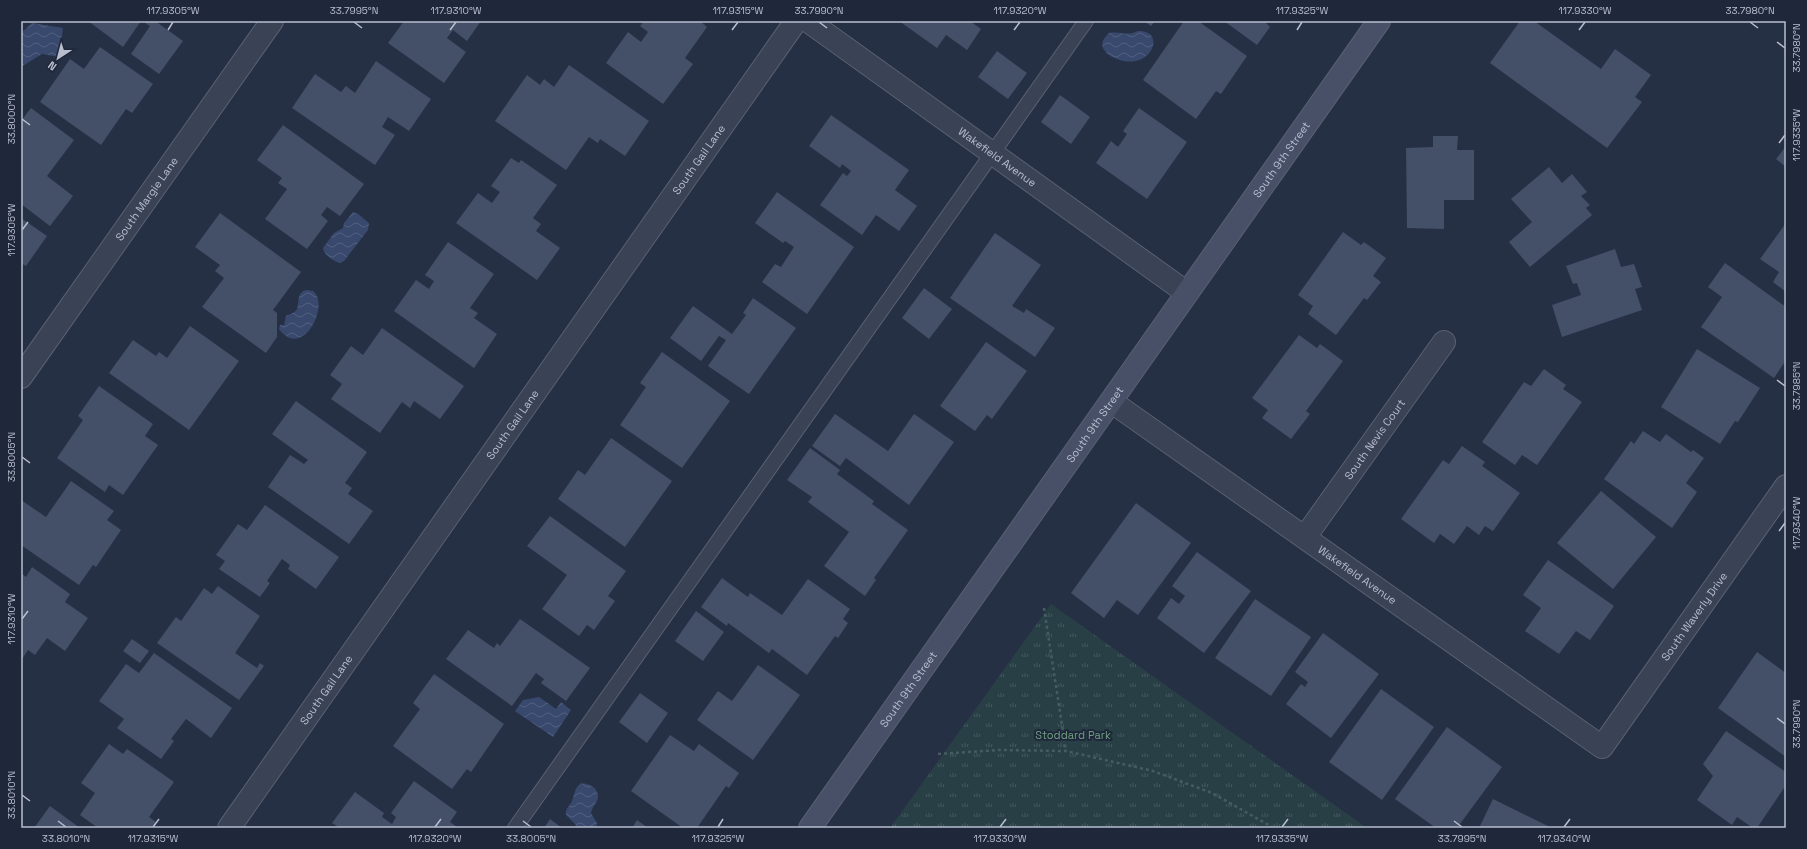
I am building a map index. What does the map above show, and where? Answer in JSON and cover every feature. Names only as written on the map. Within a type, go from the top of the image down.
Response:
[{"type":"street","name":"South Margie Lane","points":[[21,377],[272,21]]},
{"type":"street","name":"South Gail Lane","points":[[229,828],[796,21]]},
{"type":"street","name":"Wakefield Avenue","points":[[808,21],[1187,293]]},
{"type":"street","name":"South 9th Street","points":[[810,828],[1112,402],[1379,21]]},
{"type":"street","name":"South Nevis Court","points":[[1305,537],[1444,342]]},
{"type":"street","name":"Wakefield Avenue","points":[[1112,402],[1602,747]]},
{"type":"street","name":"South Waverly Drive","points":[[1602,747],[1786,486]]},
{"type":"lane","points":[[515,828],[994,154],[1086,21]]},
{"type":"path","points":[[1044,608],[1066,751]]},
{"type":"path","points":[[938,754],[999,750],[1066,751],[1153,771],[1212,793],[1274,828]]},
{"type":"green space","name":"Stoddard Park","points":[[1051,604],[1367,828],[890,828]]},
{"type":"water","points":[[32,23],[63,28],[59,57],[42,54],[21,67],[21,33]]},
{"type":"water","points":[[1138,31],[1147,32],[1152,37],[1153,42],[1152,49],[1140,60],[1131,62],[1120,60],[1106,53],[1102,46],[1105,37],[1109,33],[1130,34]]},
{"type":"water","points":[[353,212],[369,223],[368,230],[344,261],[340,263],[329,257],[323,248],[334,233],[343,228],[344,223]]},
{"type":"water","points":[[306,290],[313,291],[318,298],[319,307],[316,318],[305,335],[297,339],[288,337],[279,329],[280,325],[284,325],[286,316],[297,309],[300,295]]},
{"type":"water","points":[[539,697],[556,709],[561,702],[571,710],[553,737],[515,711],[523,700]]},
{"type":"water","points":[[580,784],[592,786],[597,791],[597,802],[591,813],[597,823],[596,828],[577,828],[566,815],[566,811],[572,801],[576,789]]},
{"type":"building","points":[[88,21],[141,21],[123,47]]},
{"type":"building","points":[[142,21],[155,21],[183,41],[159,74],[131,54],[150,26]]},
{"type":"building","points":[[404,21],[481,21],[467,41],[453,30],[447,38],[466,52],[444,83],[388,43]]},
{"type":"building","points":[[644,21],[700,21],[707,27],[685,58],[693,64],[663,104],[606,63],[628,32],[641,42],[648,32],[640,26]]},
{"type":"building","points":[[899,21],[970,21],[981,29],[967,50],[946,35],[937,48]]},
{"type":"building","points":[[1144,21],[1155,21],[1151,26]]},
{"type":"building","points":[[1184,21],[1198,21],[1247,56],[1221,94],[1216,91],[1196,119],[1143,80]]},
{"type":"building","points":[[1224,21],[1268,21],[1266,23],[1270,27],[1257,45]]},
{"type":"building","points":[[1520,21],[1534,21],[1601,69],[1615,49],[1651,75],[1635,97],[1642,102],[1607,148],[1490,63]]},
{"type":"building","points":[[100,47],[153,84],[132,113],[126,109],[101,145],[40,102],[70,59],[84,69]]},
{"type":"building","points":[[997,51],[1027,73],[1008,99],[978,77]]},
{"type":"building","points":[[376,61],[431,99],[409,131],[388,117],[382,127],[395,135],[375,165],[292,108],[315,74],[341,92],[346,86],[355,93]]},
{"type":"building","points":[[569,65],[649,121],[625,156],[600,139],[598,143],[589,137],[566,170],[495,121],[527,75],[540,85],[544,79],[554,87]]},
{"type":"building","points":[[1060,95],[1090,117],[1071,144],[1041,122]]},
{"type":"building","points":[[31,108],[74,140],[47,176],[73,196],[50,226],[21,204],[21,121]]},
{"type":"building","points":[[1139,108],[1187,142],[1147,199],[1096,163],[1111,141],[1118,147],[1127,134],[1123,131]]},
{"type":"building","points":[[831,115],[909,170],[895,190],[917,206],[899,231],[876,215],[862,235],[820,205],[843,173],[847,176],[851,171],[842,164],[840,168],[809,146]]},
{"type":"building","points":[[283,125],[364,184],[340,216],[327,207],[321,215],[328,221],[307,249],[265,219],[287,189],[278,183],[282,178],[257,160]]},
{"type":"building","points":[[1433,136],[1458,136],[1457,150],[1474,150],[1474,200],[1444,200],[1444,229],[1407,228],[1406,148],[1433,147]]},
{"type":"building","points":[[1786,146],[1786,167],[1776,159]]},
{"type":"building","points":[[511,158],[519,163],[521,160],[557,185],[533,218],[541,224],[536,231],[560,248],[537,280],[456,223],[478,193],[492,203],[500,192],[491,186]]},
{"type":"building","points":[[1549,167],[1562,183],[1572,174],[1587,192],[1581,196],[1590,205],[1586,208],[1592,215],[1530,267],[1509,242],[1532,222],[1511,199]]},
{"type":"building","points":[[777,192],[854,247],[807,314],[762,282],[775,264],[781,267],[794,247],[785,241],[783,243],[755,223]]},
{"type":"building","points":[[220,213],[301,272],[273,310],[277,313],[277,337],[266,353],[202,307],[224,278],[215,271],[220,265],[195,247]]},
{"type":"building","points":[[21,218],[47,236],[26,266],[21,263]]},
{"type":"building","points":[[1786,223],[1786,292],[1773,282],[1779,272],[1760,259]]},
{"type":"building","points":[[1343,232],[1361,245],[1364,242],[1386,258],[1373,276],[1381,282],[1367,300],[1364,298],[1336,335],[1308,314],[1313,306],[1298,295]]},
{"type":"building","points":[[995,233],[1041,265],[1012,306],[1024,313],[1026,309],[1055,328],[1035,357],[950,298]]},
{"type":"building","points":[[448,242],[494,274],[470,308],[478,313],[474,318],[497,334],[474,368],[394,311],[416,280],[429,289],[434,281],[425,275]]},
{"type":"building","points":[[1615,249],[1621,267],[1634,264],[1642,287],[1635,289],[1642,310],[1562,337],[1552,305],[1581,295],[1577,283],[1573,284],[1566,266]]},
{"type":"building","points":[[1725,263],[1786,307],[1786,360],[1774,378],[1701,327],[1722,297],[1708,287]]},
{"type":"building","points":[[924,288],[952,309],[929,339],[902,318]]},
{"type":"building","points":[[753,298],[796,328],[749,394],[708,366],[726,340],[719,336],[701,361],[670,338],[693,306],[732,334],[746,315],[743,313]]},
{"type":"building","points":[[190,326],[239,361],[189,430],[109,373],[133,340],[156,356],[159,352],[167,358]]},
{"type":"building","points":[[382,328],[464,386],[440,419],[414,401],[410,408],[402,402],[380,433],[331,399],[342,384],[330,375],[351,346],[363,355]]},
{"type":"building","points":[[1299,335],[1317,348],[1320,344],[1343,361],[1306,411],[1310,414],[1291,439],[1262,418],[1268,410],[1252,398]]},
{"type":"building","points":[[986,342],[1027,371],[992,419],[987,415],[975,431],[940,406]]},
{"type":"building","points":[[1697,349],[1760,388],[1738,422],[1735,421],[1720,444],[1661,407]]},
{"type":"building","points":[[662,352],[730,401],[682,468],[620,425],[646,387],[640,383]]},
{"type":"building","points":[[1544,369],[1566,385],[1563,389],[1582,402],[1537,465],[1522,455],[1515,465],[1482,442],[1524,382],[1531,386]]},
{"type":"building","points":[[99,386],[153,424],[145,436],[158,445],[123,495],[109,485],[105,492],[57,458],[83,420],[78,416]]},
{"type":"building","points":[[296,401],[367,452],[345,483],[352,488],[348,494],[373,511],[349,544],[268,487],[290,455],[304,464],[308,460],[272,434]]},
{"type":"building","points":[[835,414],[888,451],[914,414],[954,442],[909,505],[846,458],[840,466],[812,446]]},
{"type":"building","points":[[1643,431],[1660,442],[1666,434],[1691,452],[1693,450],[1704,458],[1686,483],[1697,492],[1672,528],[1604,479],[1631,441],[1634,444]]},
{"type":"building","points":[[611,438],[672,481],[625,547],[558,499],[578,470],[585,475]]},
{"type":"building","points":[[1462,446],[1485,462],[1482,466],[1520,493],[1493,531],[1485,526],[1479,535],[1467,526],[1454,544],[1440,534],[1434,543],[1401,519],[1443,460],[1449,464]]},
{"type":"building","points":[[810,448],[840,470],[837,474],[874,501],[872,504],[908,530],[874,578],[876,580],[865,596],[824,566],[849,532],[808,502],[812,497],[787,480]]},
{"type":"building","points":[[71,481],[114,511],[107,520],[121,530],[96,567],[93,565],[79,585],[21,545],[21,500],[46,517]]},
{"type":"building","points":[[1601,491],[1656,537],[1613,589],[1557,543]]},
{"type":"building","points":[[1136,503],[1191,543],[1138,615],[1117,600],[1104,618],[1071,593]]},
{"type":"building","points":[[265,505],[339,557],[316,589],[288,569],[290,565],[282,559],[267,581],[270,583],[260,597],[219,569],[225,561],[216,555],[238,524],[247,530]]},
{"type":"building","points":[[550,516],[626,571],[608,596],[615,601],[594,630],[587,625],[579,636],[542,609],[567,575],[527,546]]},
{"type":"building","points":[[1197,552],[1251,591],[1204,653],[1157,618],[1171,598],[1179,604],[1185,596],[1172,586]]},
{"type":"building","points":[[1548,560],[1614,606],[1590,640],[1576,631],[1559,654],[1525,631],[1541,608],[1523,595]]},
{"type":"building","points":[[32,567],[70,594],[65,602],[88,618],[65,651],[47,638],[35,655],[28,650],[22,659],[21,573],[26,577]]},
{"type":"building","points":[[722,578],[748,597],[750,593],[782,615],[808,579],[850,609],[843,619],[848,623],[838,638],[835,636],[807,675],[772,649],[769,653],[728,623],[727,626],[701,607]]},
{"type":"building","points":[[218,586],[260,616],[235,653],[257,668],[260,663],[264,666],[239,700],[157,643],[176,617],[181,621],[204,588],[212,594]]},
{"type":"building","points":[[1255,599],[1311,637],[1271,696],[1215,658]]},
{"type":"building","points":[[696,611],[724,632],[703,661],[675,641]]},
{"type":"building","points":[[520,619],[590,668],[566,701],[541,683],[544,679],[536,673],[512,706],[446,659],[468,630],[494,648],[497,643],[500,646]]},
{"type":"building","points":[[1323,633],[1379,674],[1331,738],[1286,704],[1301,684],[1305,687],[1308,682],[1295,672]]},
{"type":"building","points":[[132,639],[149,651],[140,663],[123,651]]},
{"type":"building","points":[[1757,652],[1786,673],[1786,757],[1718,708]]},
{"type":"building","points":[[154,653],[232,708],[211,738],[186,719],[171,739],[174,741],[161,759],[117,728],[124,719],[99,701],[126,664],[139,673]]},
{"type":"building","points":[[758,665],[800,695],[753,760],[697,720],[718,691],[732,701]]},
{"type":"building","points":[[434,674],[504,724],[471,772],[467,769],[452,789],[393,746],[420,709],[413,703]]},
{"type":"building","points":[[1381,689],[1434,727],[1382,800],[1329,762]]},
{"type":"building","points":[[640,693],[668,713],[647,743],[619,722]]},
{"type":"building","points":[[1447,727],[1502,767],[1457,828],[1436,828],[1395,799]]},
{"type":"building","points":[[1726,731],[1786,772],[1786,785],[1757,828],[1753,828],[1737,817],[1732,825],[1697,800],[1713,776],[1703,764]]},
{"type":"building","points":[[670,735],[694,751],[699,744],[739,773],[729,788],[726,786],[697,828],[683,828],[631,791]]},
{"type":"building","points":[[109,744],[123,754],[127,749],[174,782],[149,817],[156,822],[152,828],[98,828],[80,815],[95,793],[81,783]]},
{"type":"building","points":[[414,781],[457,812],[450,822],[457,827],[456,828],[340,828],[332,823],[355,792],[384,813],[382,817],[392,824],[396,817],[391,813]]},
{"type":"building","points":[[1493,799],[1552,828],[1479,828]]},
{"type":"building","points":[[50,806],[80,828],[34,828]]},
{"type":"building","points":[[550,819],[562,828],[544,828]]},
{"type":"building","points":[[637,820],[648,828],[632,828]]}]
